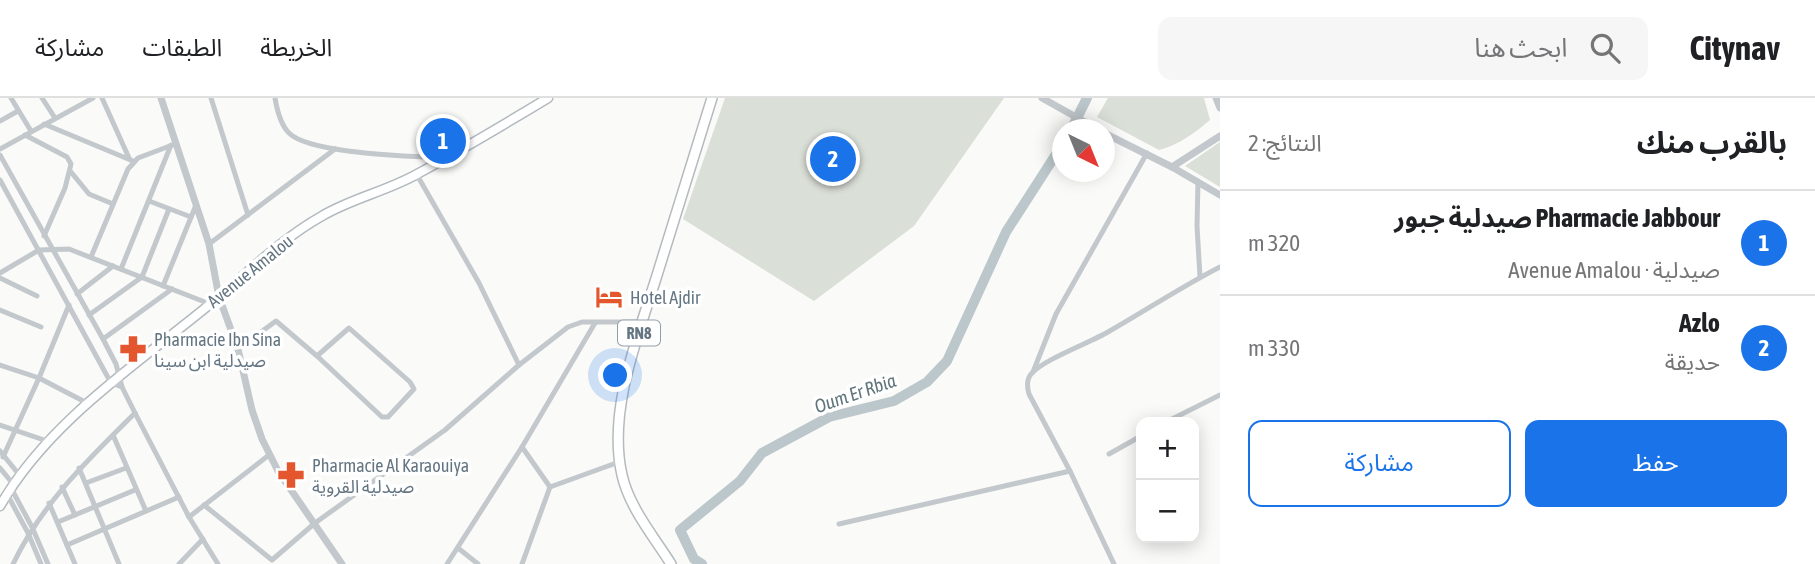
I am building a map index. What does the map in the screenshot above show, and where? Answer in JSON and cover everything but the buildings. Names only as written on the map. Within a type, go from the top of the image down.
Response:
[{"type":"main road","name":"Avenue Amalou","points":[[0,506],[50,442],[111,383],[290,238],[322,215],[417,175],[537,101],[548,98]]},
{"type":"main road","name":"RN8","points":[[671,564],[622,480],[619,462],[620,410],[642,322],[712,98]]},
{"type":"street","points":[[11,98],[28,133],[67,157],[71,164],[71,172],[44,236]]},
{"type":"street","points":[[42,98],[55,118]]},
{"type":"street","points":[[0,149],[93,98]]},
{"type":"street","points":[[91,257],[131,160],[102,98]]},
{"type":"street","points":[[161,98],[173,145],[209,244],[219,297],[238,349],[252,410],[269,456],[342,564]]},
{"type":"street","points":[[211,98],[248,215]]},
{"type":"street","points":[[275,98],[279,116],[289,133],[306,143],[335,149],[443,158]]},
{"type":"street","points":[[1042,98],[1080,119]]},
{"type":"street","points":[[1061,109],[1063,98]]},
{"type":"street","points":[[1216,98],[1220,108]]},
{"type":"street","points":[[0,121],[18,111]]},
{"type":"street","points":[[44,124],[131,160],[173,145]]},
{"type":"street","points":[[1172,167],[1220,136]]},
{"type":"street","points":[[1115,137],[1220,195]]},
{"type":"street","points":[[121,269],[173,145]]},
{"type":"street","points":[[209,244],[335,149]]},
{"type":"street","points":[[1114,564],[1027,386],[1056,313],[1147,153]]},
{"type":"street","points":[[0,155],[103,339],[135,413],[189,517],[218,564]]},
{"type":"street","points":[[71,172],[89,194],[113,204]]},
{"type":"street","points":[[417,175],[479,283],[519,365]]},
{"type":"street","points":[[0,180],[111,383],[122,387]]},
{"type":"street","points":[[1198,181],[1196,226],[1200,277]]},
{"type":"street","points":[[149,201],[191,217]]},
{"type":"street","points":[[163,286],[196,205]]},
{"type":"street","points":[[89,314],[142,277],[169,209]]},
{"type":"street","points":[[0,272],[39,250],[69,249],[211,304]]},
{"type":"street","points":[[77,294],[113,266]]},
{"type":"street","points":[[1033,372],[1220,267]]},
{"type":"street","points":[[0,278],[37,296]]},
{"type":"street","points":[[103,339],[172,289]]},
{"type":"street","points":[[21,477],[2,454],[17,429],[69,305]]},
{"type":"street","points":[[0,310],[41,327]]},
{"type":"street","points":[[238,349],[276,321],[384,418],[414,389],[410,382],[349,328],[317,356]]},
{"type":"street","points":[[204,505],[272,561],[315,523],[445,430],[519,365],[568,327],[582,322],[642,322]]},
{"type":"street","points":[[447,564],[522,447],[595,323]]},
{"type":"street","points":[[0,365],[39,379],[89,404]]},
{"type":"street","points":[[1176,417],[1220,395]]},
{"type":"street","points":[[13,564],[28,533],[49,503],[79,468],[135,413]]},
{"type":"street","points":[[0,425],[50,442]]},
{"type":"street","points":[[113,435],[146,511]]},
{"type":"street","points":[[1109,454],[1136,439]]},
{"type":"street","points":[[522,447],[550,487]]},
{"type":"street","points":[[189,517],[269,456]]},
{"type":"street","points":[[550,487],[619,462]]},
{"type":"street","points":[[0,468],[32,527],[48,564]]},
{"type":"street","points":[[79,468],[119,564]]},
{"type":"street","points":[[86,483],[126,468]]},
{"type":"street","points":[[839,524],[1070,471]]},
{"type":"street","points":[[62,487],[75,515]]},
{"type":"street","points":[[522,564],[550,487]]},
{"type":"street","points":[[11,489],[41,564]]},
{"type":"street","points":[[58,522],[135,489]]},
{"type":"street","points":[[67,545],[179,497]]},
{"type":"street","points":[[49,503],[75,564]]},
{"type":"street","points":[[179,564],[203,538]]},
{"type":"street","points":[[458,548],[478,564]]},
{"type":"shaded area","points":[[725,98],[1004,98],[914,226],[814,301],[683,219]]},
{"type":"shaded area","points":[[1108,98],[1204,98],[1210,120],[1179,142],[1159,150],[1115,127],[1115,119],[1097,117]]},
{"type":"shaded area","points":[[1220,142],[1220,187],[1185,166]]},
{"type":"waterway","name":"Oum Er Rbia","points":[[1076,119],[1087,98]]},
{"type":"waterway","name":"Oum Er Rbia","points":[[702,564],[694,559],[680,530],[740,481],[762,453],[829,417],[894,401],[927,382],[947,361],[1006,232],[1052,161]]},
{"type":"place","name":"Pharmacie Jabbour صيدلية جبور","points":[[443,141]]},
{"type":"place","name":"Azlo","points":[[833,159]]},
{"type":"place","name":"Hotel Ajdir","points":[[609,297]]},
{"type":"place","name":"Pharmacie Ibn Sina صيدلية ابن سينا","points":[[133,349]]},
{"type":"place","name":"Pharmacie Al Karaouiya صيدلية القروية","points":[[291,475]]}]
